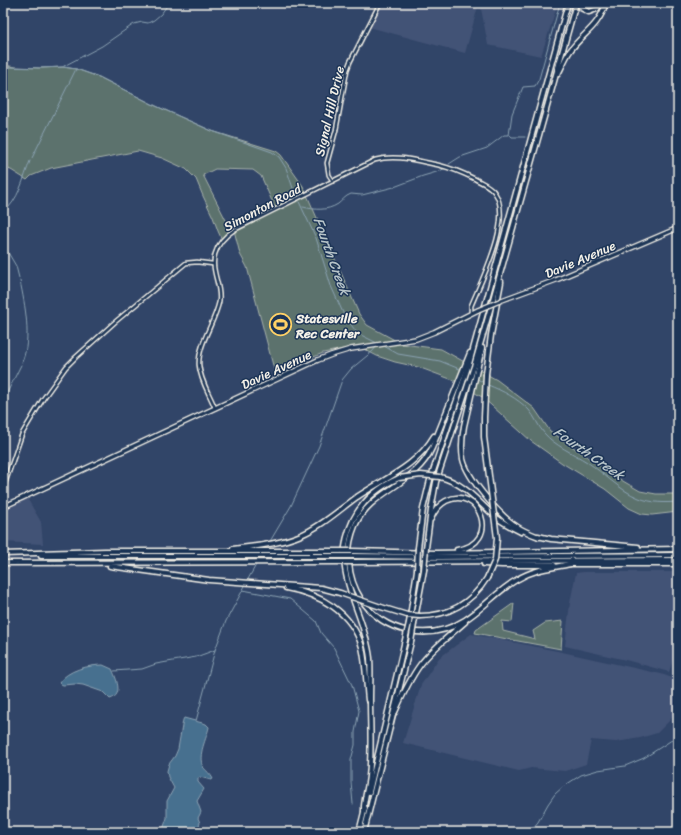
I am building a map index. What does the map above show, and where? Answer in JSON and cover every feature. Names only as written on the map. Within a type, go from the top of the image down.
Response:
[{"type":"highway","points":[[359,832],[409,623],[423,509],[430,480],[472,365],[490,310],[576,3]]},
{"type":"highway","points":[[580,3],[581,8],[589,12],[597,9],[601,3]]},
{"type":"highway","points":[[555,78],[570,52],[601,18],[606,3]]},
{"type":"highway","points":[[568,4],[478,331],[472,365],[473,387],[462,436],[463,460],[472,479],[506,518],[528,533],[551,539],[658,549]]},
{"type":"highway","points":[[74,564],[114,566],[188,577],[321,588],[407,615],[420,616],[443,613],[468,601],[479,590],[487,578],[495,560],[497,538],[484,438],[484,417],[486,374],[491,335],[504,261]]},
{"type":"highway","points":[[472,365],[460,377],[432,448],[422,464],[408,478],[376,498],[359,517],[353,530],[350,544],[349,562],[350,573],[357,591],[368,607],[389,624],[406,631],[426,633],[447,629],[466,620],[511,583],[521,577],[541,569],[570,564]]},
{"type":"highway","points":[[364,832],[411,642],[424,570],[428,528],[436,482],[466,382]]},
{"type":"highway","points":[[169,551],[229,549],[260,546],[279,542],[303,534],[315,528],[365,491],[420,456],[428,447],[443,418]]},
{"type":"highway","points":[[364,811],[369,777],[370,659],[366,635],[345,575],[344,548],[349,529],[363,503],[380,488],[399,478],[421,475],[440,477],[456,482],[468,490],[502,521],[524,534],[539,536]]},
{"type":"highway","points":[[428,528],[436,509],[450,499],[459,498],[468,500],[476,506],[482,518],[483,526],[481,533],[472,545],[465,549],[436,553]]},
{"type":"highway","points":[[3,555],[105,551],[352,551],[436,553],[678,549]]},
{"type":"highway","points":[[3,555],[440,557],[678,555]]},
{"type":"highway","points":[[3,563],[74,564],[678,560]]},
{"type":"highway","points":[[455,562],[502,565],[678,564]]},
{"type":"highway","points":[[268,584],[305,592],[322,599],[341,613],[354,630],[359,639],[364,657],[370,731]]},
{"type":"highway","points":[[391,724],[405,689],[420,665],[437,647],[483,606]]},
{"type":"main road","name":"Davie Avenue","points":[[3,507],[331,355],[367,347],[416,339],[478,310],[563,277],[678,228]]},
{"type":"street","name":"Signal Hill Drive","points":[[332,181],[329,175],[327,163],[336,130],[347,70],[360,40],[380,3]]},
{"type":"street","name":"Simonton Road","points":[[214,264],[218,247],[228,234],[375,160],[400,157],[454,169],[493,190],[496,194],[501,209],[501,221],[492,256],[471,306],[471,314]]},
{"type":"street","points":[[3,489],[18,443],[29,422],[53,384],[76,357],[186,263],[197,262],[214,264],[219,292],[219,302],[201,351],[199,365],[202,379],[215,408]]},
{"type":"shaded area","points":[[381,3],[479,3],[465,53],[369,27]]},
{"type":"shaded area","points":[[480,3],[558,3],[541,56],[488,45]]},
{"type":"shaded area","points":[[27,498],[41,522],[43,544],[3,542],[3,510]]},
{"type":"shaded area","points":[[678,572],[678,656],[674,657],[669,672],[626,660],[565,646],[570,603],[576,573]]},
{"type":"shaded area","points":[[471,634],[661,674],[678,680],[678,699],[671,719],[657,733],[640,738],[616,742],[591,740],[586,764],[565,771],[531,768],[519,771],[403,743],[421,685],[439,658]]},
{"type":"shaded area","points":[[103,665],[112,669],[118,686],[117,694],[110,699],[103,692],[83,685],[63,685],[59,683],[67,675],[79,669]]},
{"type":"shaded area","points":[[184,718],[206,724],[209,727],[202,752],[201,762],[203,767],[213,779],[198,778],[198,782],[204,789],[197,801],[201,812],[198,818],[200,823],[196,832],[162,832],[167,818],[167,801],[174,788],[168,777],[167,771],[169,764],[178,749]]},
{"type":"green space","points":[[3,65],[41,68],[63,67],[76,69],[99,77],[156,106],[212,131],[276,151],[281,155],[303,186],[359,314],[367,325],[402,344],[441,349],[497,380],[534,408],[550,431],[616,477],[640,491],[656,494],[678,494],[678,512],[652,515],[642,514],[629,508],[605,489],[562,463],[531,441],[482,397],[453,380],[418,367],[377,356],[358,346],[323,353],[275,373],[247,267],[240,254],[234,230],[275,208],[261,176],[253,170],[215,169],[203,175],[232,232],[222,240],[196,179],[186,169],[162,158],[138,151],[51,168],[31,176],[27,180],[3,167]]},
{"type":"green space","points":[[514,603],[512,622],[502,621],[503,631],[535,639],[533,631],[545,623],[563,621],[561,649],[475,633],[476,630]]},
{"type":"waterway","points":[[64,66],[102,46],[134,24],[142,22],[148,23],[154,20],[161,14],[169,3]]},
{"type":"waterway","points":[[449,164],[460,157],[487,148],[504,135],[509,135],[512,114],[523,87],[535,86],[539,79],[560,3]]},
{"type":"waterway","name":"Fourth Creek","points":[[3,67],[63,67],[76,69],[99,77],[156,106],[212,131],[272,152],[279,157],[286,168],[294,191],[316,238],[331,286],[344,315],[357,333],[379,344]]},
{"type":"waterway","points":[[32,158],[76,69]]},
{"type":"waterway","points":[[510,135],[512,137],[525,137]]},
{"type":"waterway","points":[[3,213],[17,196],[30,161]]},
{"type":"waterway","points":[[303,207],[316,209],[330,208],[351,194],[362,195],[394,187],[445,168]]},
{"type":"waterway","points":[[3,218],[6,211]]},
{"type":"waterway","points":[[3,244],[16,266],[19,278]]},
{"type":"waterway","points":[[20,281],[27,322],[27,343],[22,362]]},
{"type":"waterway","name":"Fourth Creek","points":[[382,345],[398,354],[440,361],[462,370]]},
{"type":"waterway","points":[[269,543],[291,506],[319,446],[342,380],[351,369],[376,347]]},
{"type":"waterway","points":[[3,401],[21,365]]},
{"type":"waterway","name":"Fourth Creek","points":[[477,379],[483,382]]},
{"type":"waterway","name":"Fourth Creek","points":[[488,385],[515,398],[529,410],[548,438],[593,466],[625,491],[639,498],[653,502],[678,502]]},
{"type":"waterway","points":[[247,581],[256,565]]},
{"type":"waterway","points":[[196,721],[215,650],[226,621],[246,584]]},
{"type":"waterway","points":[[243,590],[290,599],[316,621],[321,633],[334,648],[352,685],[359,711],[355,732],[355,745],[351,760],[353,804]]},
{"type":"waterway","points":[[114,671],[142,669],[156,664],[196,657],[215,650]]},
{"type":"waterway","points":[[532,829],[555,794],[581,775],[598,770],[625,766],[644,758],[678,736]]},
{"type":"place","name":"Statesville Rec Center","points":[[280,325]]}]
